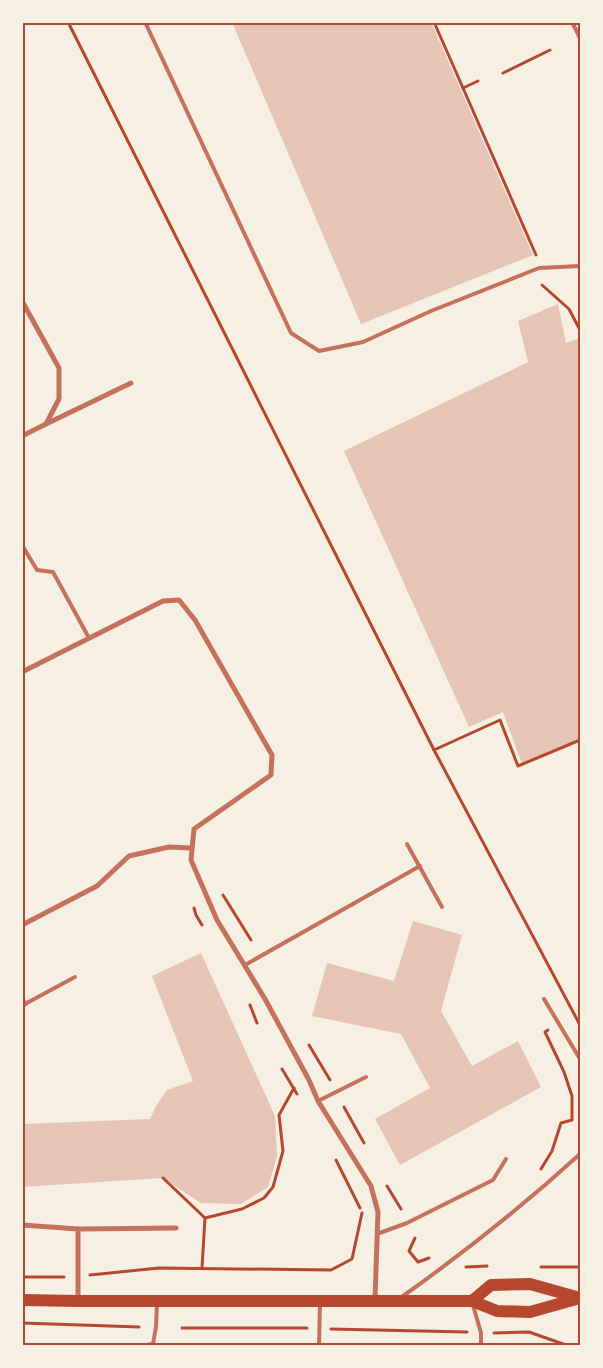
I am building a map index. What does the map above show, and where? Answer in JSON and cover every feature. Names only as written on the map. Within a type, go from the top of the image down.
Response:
[{"type":"main road","points":[[472,1301],[491,1285],[530,1284],[580,1298]]},
{"type":"main road","points":[[22,1300],[472,1301],[497,1311],[530,1312],[580,1298]]},
{"type":"street","points":[[22,301],[59,368],[59,399],[46,424]]},
{"type":"street","points":[[22,436],[131,383]]},
{"type":"street","points":[[22,672],[162,601],[179,600],[195,620],[272,755],[271,775],[194,829],[191,860],[217,920],[310,1080],[318,1101],[371,1186],[378,1212],[375,1300]]},
{"type":"street","points":[[22,925],[97,886],[129,856],[169,848],[191,848]]},
{"type":"street","points":[[22,1224],[78,1229],[176,1228]]},
{"type":"street","points":[[78,1229],[78,1301]]},
{"type":"lane","points":[[145,22],[291,334],[320,351],[362,342],[431,311],[539,268],[580,266]]},
{"type":"lane","points":[[572,22],[580,38]]},
{"type":"lane","points":[[22,545],[37,570],[53,572],[89,638]]},
{"type":"lane","points":[[408,844],[442,907]]},
{"type":"lane","points":[[244,966],[420,866]]},
{"type":"lane","points":[[24,1001],[75,977]]},
{"type":"lane","points":[[544,999],[580,1060]]},
{"type":"lane","points":[[318,1101],[366,1077]]},
{"type":"lane","points":[[397,1301],[457,1258],[536,1194],[580,1154]]},
{"type":"lane","points":[[377,1234],[407,1223],[493,1180],[506,1160]]},
{"type":"lane","points":[[140,1346],[153,1344],[157,1301]]},
{"type":"lane","points":[[319,1346],[320,1301]]},
{"type":"lane","points":[[472,1301],[481,1333],[481,1344]]},
{"type":"path","points":[[68,22],[434,750],[580,1025]]},
{"type":"path","points":[[434,22],[536,255]]},
{"type":"path","points":[[503,73],[550,50]]},
{"type":"path","points":[[462,88],[478,81]]},
{"type":"path","points":[[542,285],[569,309],[580,330]]},
{"type":"path","points":[[434,750],[500,720],[518,766],[580,740]]},
{"type":"path","points":[[220,890],[251,940]]},
{"type":"path","points":[[537,1175],[552,1151],[561,1123],[572,1120],[572,1096],[564,1072],[545,1032]]},
{"type":"path","points":[[282,1069],[298,1095]]},
{"type":"path","points":[[205,1218],[242,1209],[264,1198],[273,1187],[283,1151],[279,1115],[294,1088]]},
{"type":"path","points":[[22,1277],[58,1278],[159,1268],[331,1270],[352,1259],[363,1212],[332,1152]]},
{"type":"path","points":[[163,1178],[205,1218],[202,1268]]},
{"type":"path","points":[[393,1196],[401,1209]]},
{"type":"path","points":[[415,1238],[409,1251],[418,1262],[431,1257]]},
{"type":"path","points":[[22,1323],[139,1327]]},
{"type":"path","points":[[182,1328],[481,1333],[529,1332],[566,1345]]},
{"type":"building","points":[[232,22],[431,22],[533,255],[361,324]]},
{"type":"building","points":[[558,304],[566,343],[580,338],[580,739],[522,764],[503,712],[469,727],[344,451],[528,362],[518,321]]},
{"type":"building","points":[[413,921],[462,935],[441,1011],[472,1066],[518,1041],[541,1087],[400,1165],[375,1119],[430,1088],[401,1034],[312,1016],[327,963],[394,981]]},
{"type":"building","points":[[201,953],[275,1116],[277,1156],[268,1187],[241,1204],[201,1203],[163,1178],[22,1187],[22,1124],[150,1119],[167,1090],[193,1081],[152,976]]}]
